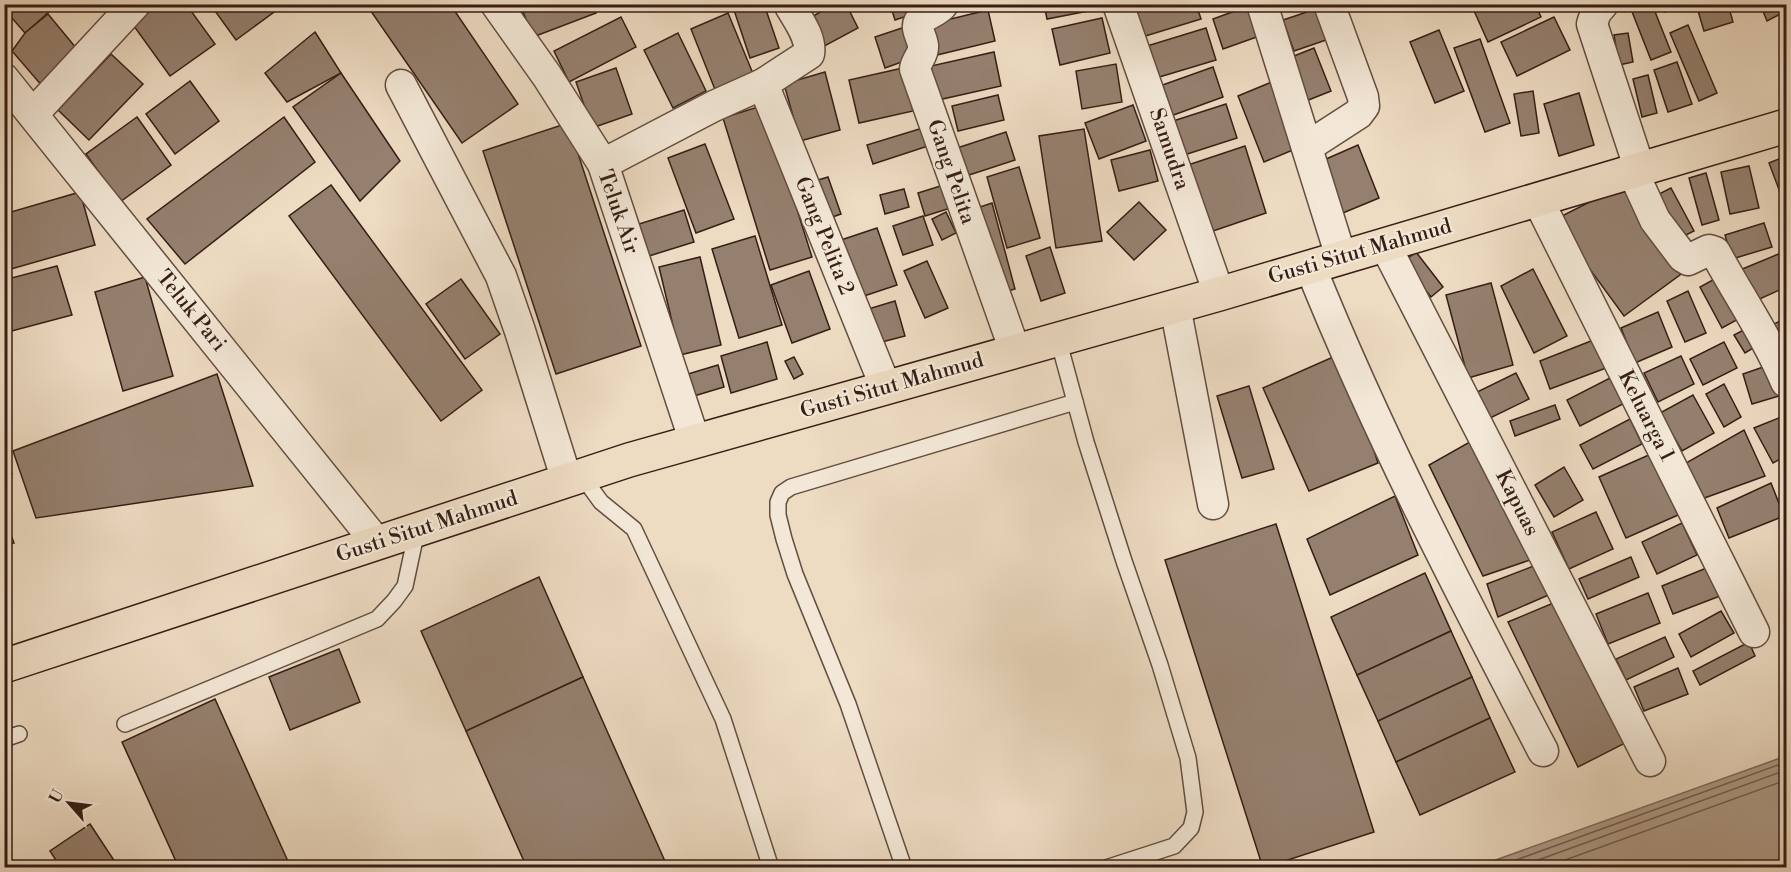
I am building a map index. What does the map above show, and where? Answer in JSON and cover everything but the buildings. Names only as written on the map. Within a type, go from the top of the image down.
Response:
[{"type":"highway","name":"Gusti Situt Mahmud","points":[[4,666],[629,460],[1219,294],[1786,126]]},
{"type":"street","points":[[33,114],[135,4]]},
{"type":"street","name":"Teluk Air","points":[[496,4],[547,76],[603,164],[695,442]]},
{"type":"street","points":[[603,164],[714,106],[763,84],[808,54],[810,48],[808,40],[789,4]]},
{"type":"street","name":"Gang Pelita","points":[[944,4],[919,23],[918,28],[923,45],[922,54],[917,60],[915,69],[1014,351]]},
{"type":"street","name":"Samudra","points":[[1118,4],[1219,294]]},
{"type":"street","points":[[1262,4],[1341,257]]},
{"type":"street","points":[[1307,147],[1358,114],[1364,106],[1363,97],[1329,4]]},
{"type":"street","points":[[1604,4],[1596,12],[1593,24],[1637,171],[1655,220],[1683,257],[1688,260],[1709,249],[1715,252],[1775,355],[1786,382]]},
{"type":"street","name":"Teluk Pari","points":[[4,79],[377,543]]},
{"type":"street","name":"Gang Pelita 2","points":[[763,84],[886,388]]},
{"type":"street","points":[[401,85],[501,276],[574,479]]},
{"type":"street","name":"Keluarga 1","points":[[1538,200],[1754,632]]},
{"type":"street","name":"Kapuas","points":[[1385,245],[1650,761]]},
{"type":"street","points":[[1310,266],[1340,340],[1379,423],[1455,581],[1543,751]]},
{"type":"street","points":[[1175,306],[1213,504]]},
{"type":"lane","points":[[1058,339],[1124,561],[1160,664],[1182,737],[1188,758],[1195,812],[1191,828],[1174,846],[1106,867]]},
{"type":"lane","points":[[904,867],[848,704],[795,574],[778,515],[778,502],[782,494],[791,488],[1075,402]]},
{"type":"lane","points":[[574,479],[634,529],[723,719],[771,867]]},
{"type":"lane","points":[[125,724],[377,619],[405,586],[417,530]]},
{"type":"water","points":[[1786,756],[1786,867],[1476,867]]}]
